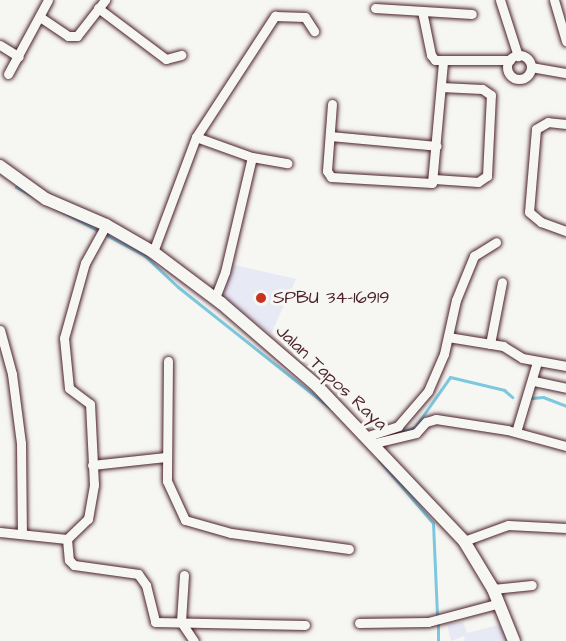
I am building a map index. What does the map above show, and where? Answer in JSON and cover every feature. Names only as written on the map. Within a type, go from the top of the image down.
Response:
[{"type":"main road","name":"Jalan Tapos Raya","points":[[0,166],[46,199],[153,252],[215,298],[293,363],[371,439],[464,541],[493,589],[514,641]]},
{"type":"street","points":[[8,74],[48,0]]},
{"type":"street","points":[[500,0],[514,58],[508,72],[514,78],[525,78],[531,68]]},
{"type":"street","points":[[554,0],[563,21],[566,41]]},
{"type":"street","points":[[40,17],[68,36],[77,36],[101,4],[166,59],[181,55]]},
{"type":"street","points":[[375,8],[423,11],[446,5],[472,14]]},
{"type":"street","points":[[423,11],[431,55],[443,61],[526,58],[531,68]]},
{"type":"street","points":[[153,252],[196,137],[275,16],[305,16],[314,31]]},
{"type":"street","points":[[0,45],[19,57]]},
{"type":"street","points":[[435,179],[443,61]]},
{"type":"street","points":[[531,68],[566,73]]},
{"type":"street","points":[[332,104],[327,171],[331,177],[428,184],[435,179],[478,182],[487,176],[491,95],[482,89],[441,87]]},
{"type":"street","points":[[566,124],[548,122],[536,129],[529,212],[541,222],[566,231]]},
{"type":"street","points":[[330,136],[437,146]]},
{"type":"street","points":[[196,137],[252,157],[287,163]]},
{"type":"street","points":[[215,298],[225,272],[252,157]]},
{"type":"street","points":[[104,227],[85,263],[64,338],[69,388],[90,404],[92,465],[90,513],[68,539],[69,560],[74,566],[138,574],[146,585],[155,622],[306,625]]},
{"type":"street","points":[[371,439],[392,429],[412,411],[432,383],[448,337],[456,300],[474,256],[496,242]]},
{"type":"street","points":[[490,345],[502,282]]},
{"type":"street","points":[[0,330],[12,374],[21,443],[22,532]]},
{"type":"street","points":[[448,337],[490,345],[537,362],[566,366]]},
{"type":"street","points":[[168,361],[165,457],[171,494],[188,523],[231,533],[349,549]]},
{"type":"street","points":[[516,432],[534,381],[537,362]]},
{"type":"street","points":[[534,381],[566,388]]},
{"type":"street","points":[[371,439],[416,433],[430,419],[516,432],[566,446]]},
{"type":"street","points":[[92,465],[165,457]]},
{"type":"street","points":[[464,541],[508,525],[566,528]]},
{"type":"street","points":[[0,532],[22,532],[68,539]]},
{"type":"street","points":[[184,575],[181,622],[194,641]]},
{"type":"street","points":[[493,589],[532,585]]},
{"type":"street","points":[[359,623],[439,619],[500,603]]},
{"type":"shaded area","points":[[230,264],[296,279],[271,334],[220,294]]},
{"type":"shaded area","points":[[463,622],[467,633],[502,624],[508,641],[465,641],[464,636],[451,641],[447,624]]},
{"type":"waterway","points":[[16,187],[144,255],[178,287],[329,407]]},
{"type":"waterway","points":[[395,434],[415,427],[450,377],[504,390],[512,397]]},
{"type":"waterway","points":[[532,398],[543,397],[566,406]]},
{"type":"waterway","points":[[379,460],[433,523],[437,616]]},
{"type":"waterway","points":[[438,623],[438,641]]},
{"type":"place","name":"SPBU 34-16919","points":[[261,298]]}]
